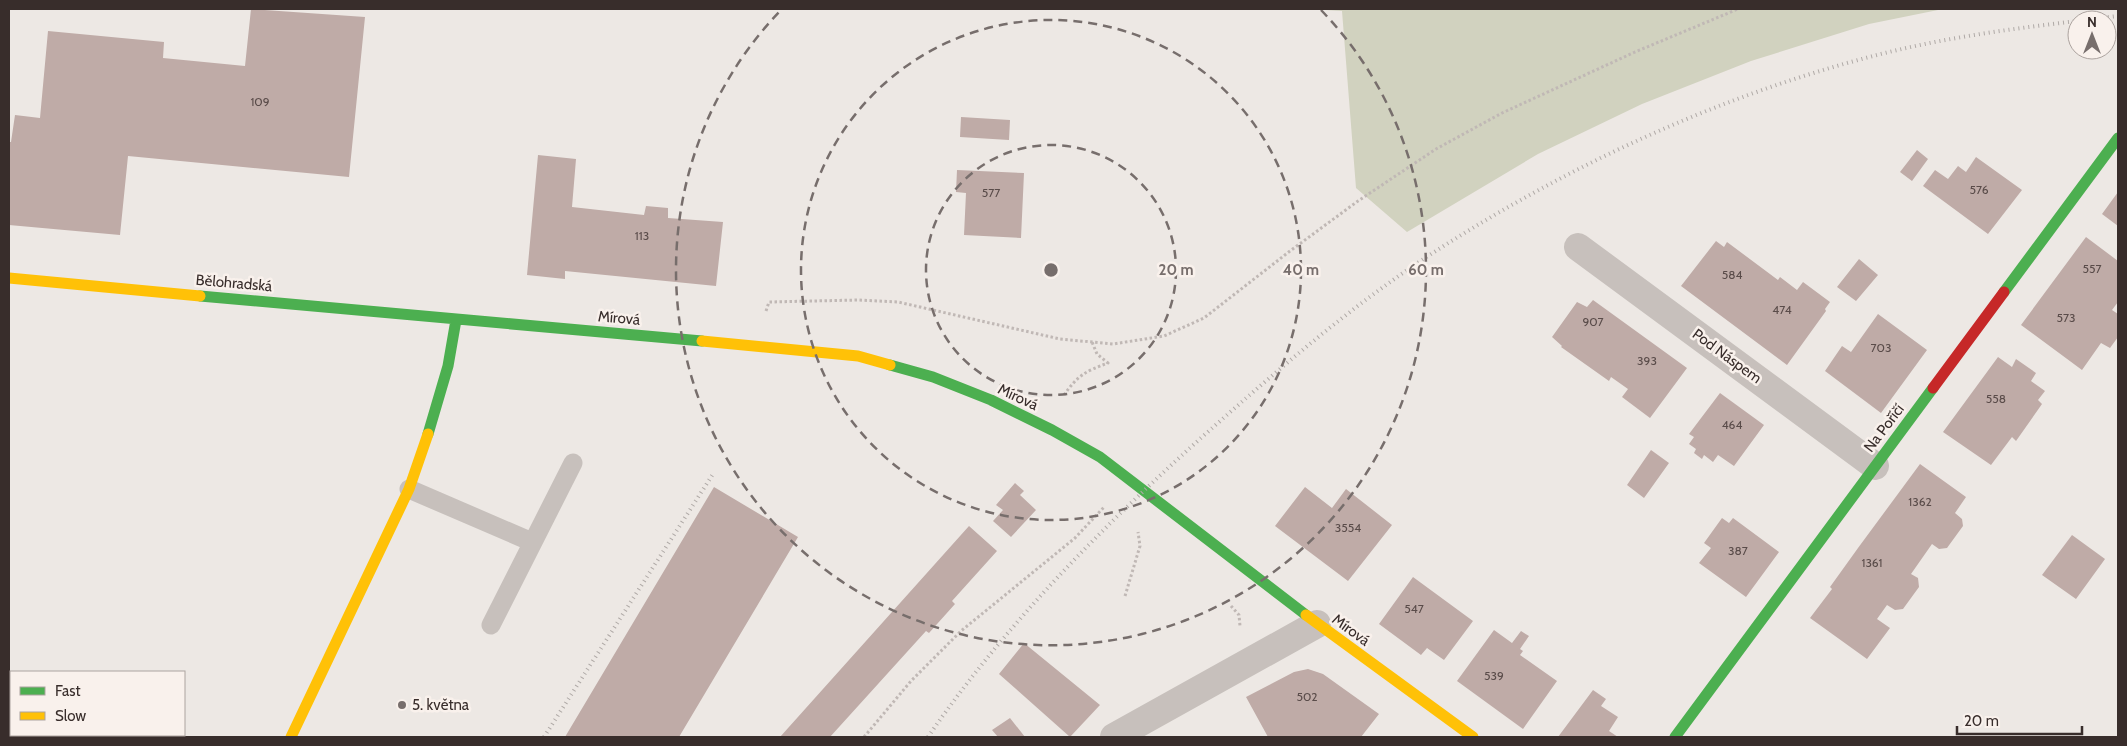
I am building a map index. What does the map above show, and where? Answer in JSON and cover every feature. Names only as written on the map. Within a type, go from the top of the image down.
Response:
[{"type":"street","name":"Na Poříčí","points":[[1675,737],[2118,138]]},
{"type":"street","name":"Pod Náspem","points":[[1578,247],[1875,466]]},
{"type":"street","name":"Bělohradská","points":[[9,278],[456,320]]},
{"type":"street","name":"Mírová","points":[[456,320],[755,345],[858,356],[933,377],[990,400],[1052,430],[1100,457],[1317,624],[1473,737]]},
{"type":"street","points":[[291,737],[409,489],[438,403],[448,366],[456,320]]},
{"type":"street","points":[[1114,737],[1317,624]]},
{"type":"lane","points":[[491,625],[573,463]]},
{"type":"lane","points":[[409,489],[532,542]]},
{"type":"path","points":[[755,345],[769,302],[858,300],[898,302],[1051,337],[1092,342],[1112,344],[1164,336],[1204,318],[1358,201],[1436,150],[1502,113],[1635,52],[1738,9]]},
{"type":"path","points":[[1060,402],[1079,377],[1088,370],[1108,363],[1097,354],[1092,342]]},
{"type":"path","points":[[864,737],[912,681],[961,631],[1074,538],[1130,480]]},
{"type":"path","points":[[1125,596],[1140,546],[1138,529]]},
{"type":"green space","points":[[1308,9],[1943,9],[1869,24],[1751,61],[1642,104],[1538,154],[1407,232],[1356,188],[1342,11]]},
{"type":"building","points":[[251,9],[365,17],[349,177],[128,156],[120,235],[9,225],[9,142],[11,142],[15,115],[40,118],[48,31],[164,42],[163,58],[245,66]]},
{"type":"building","points":[[961,117],[1010,120],[1009,140],[960,137]]},
{"type":"building","points":[[1917,150],[1928,159],[1912,181],[1900,172]]},
{"type":"building","points":[[538,155],[576,159],[572,207],[644,215],[646,206],[668,208],[668,218],[723,222],[716,286],[565,271],[565,279],[527,275]]},
{"type":"building","points":[[1976,157],[2022,190],[1988,234],[1923,186],[1935,170],[1948,179],[1958,166],[1966,172]]},
{"type":"building","points":[[957,170],[1024,173],[1021,238],[964,235],[966,193],[956,192]]},
{"type":"building","points":[[2118,192],[2118,226],[2102,214]]},
{"type":"building","points":[[2086,237],[2118,261],[2118,302],[2112,310],[2118,314],[2118,337],[2110,348],[2101,343],[2082,370],[2021,325]]},
{"type":"building","points":[[1716,241],[1724,247],[1727,242],[1778,280],[1780,277],[1797,290],[1803,282],[1830,302],[1825,309],[1826,311],[1787,365],[1681,286]]},
{"type":"building","points":[[1859,259],[1878,275],[1856,301],[1837,287]]},
{"type":"building","points":[[1593,300],[1687,368],[1650,418],[1622,397],[1628,389],[1611,377],[1609,381],[1561,347],[1552,337],[1577,302],[1587,307]]},
{"type":"building","points":[[1878,314],[1927,350],[1881,413],[1825,371],[1842,346],[1851,352]]},
{"type":"building","points":[[1998,357],[2012,367],[2016,359],[2036,373],[2031,381],[2045,391],[2038,400],[2042,404],[2016,441],[2012,437],[1991,465],[1943,432]]},
{"type":"building","points":[[1720,393],[1764,425],[1734,466],[1718,455],[1713,462],[1704,455],[1702,459],[1694,453],[1696,449],[1689,444],[1694,437],[1689,434]]},
{"type":"building","points":[[1651,450],[1669,463],[1644,498],[1627,485]]},
{"type":"building","points":[[1920,464],[1966,497],[1955,513],[1962,519],[1963,526],[1947,548],[1939,549],[1932,544],[1911,574],[1918,578],[1919,587],[1903,609],[1895,610],[1887,605],[1877,619],[1890,628],[1867,659],[1810,618],[1832,589],[1830,587]]},
{"type":"building","points":[[1015,483],[1024,491],[1020,495],[1036,510],[1011,537],[993,521],[1003,510],[996,505]]},
{"type":"building","points":[[714,487],[798,537],[679,737],[565,737]]},
{"type":"building","points":[[1305,487],[1332,508],[1346,489],[1392,525],[1348,581],[1275,526]]},
{"type":"building","points":[[1722,518],[1729,523],[1733,518],[1779,552],[1746,597],[1699,563],[1711,548],[1704,543]]},
{"type":"building","points":[[969,526],[997,551],[952,601],[955,604],[929,633],[926,631],[830,737],[780,737]]},
{"type":"building","points":[[2072,535],[2105,559],[2076,599],[2042,575]]},
{"type":"building","points":[[1413,577],[1473,621],[1444,660],[1427,648],[1421,655],[1379,624]]},
{"type":"building","points":[[1494,630],[1512,643],[1521,631],[1529,636],[1520,649],[1523,651],[1520,655],[1557,681],[1523,729],[1457,681]]},
{"type":"building","points":[[1024,643],[1100,705],[1070,737],[999,674]]},
{"type":"building","points":[[1308,669],[1323,674],[1379,714],[1361,737],[1268,737],[1246,697],[1294,672]]},
{"type":"building","points":[[1593,690],[1606,699],[1601,706],[1618,717],[1609,731],[1618,737],[1558,737]]},
{"type":"building","points":[[1010,718],[1025,737],[998,737],[992,730]]},
{"type":"railway","points":[[928,737],[957,696],[1021,617],[1091,543],[1164,472],[1255,390],[1338,321],[1395,278],[1477,225],[1586,165],[1643,138],[1758,91],[1817,72],[1902,49],[1977,35],[2067,22]]},
{"type":"railway","points":[[544,737],[713,474]]},
{"type":"traffic: fast","points":[[2004,292],[2118,138]]},
{"type":"traffic: fast","points":[[200,296],[702,341]]},
{"type":"traffic: fast","points":[[428,434],[448,366],[456,320]]},
{"type":"traffic: fast","points":[[890,365],[933,377],[991,400],[1052,430],[1100,457],[1306,615]]},
{"type":"traffic: fast","points":[[1675,737],[1933,388]]},
{"type":"traffic: slow","points":[[9,278],[200,296]]},
{"type":"traffic: slow","points":[[702,341],[858,356],[890,365]]},
{"type":"traffic: slow","points":[[291,737],[409,489],[428,434]]},
{"type":"traffic: slow","points":[[1306,615],[1473,737]]},
{"type":"traffic: jam","points":[[1933,388],[2004,292]]},
{"type":"place","name":"5. května","points":[[402,705]]}]
